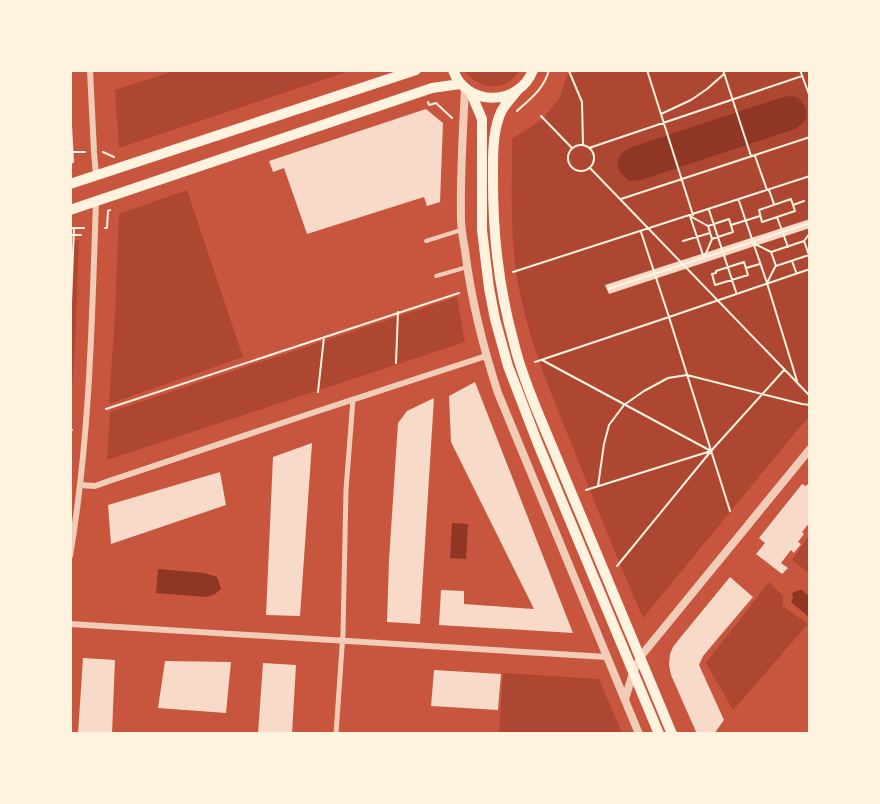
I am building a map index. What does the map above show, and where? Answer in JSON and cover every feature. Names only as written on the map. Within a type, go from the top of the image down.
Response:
[{"type":"main road","points":[[70,184],[416,70]]},
{"type":"main road","points":[[453,70],[482,119],[482,230],[489,288],[503,348],[538,444],[659,734]]},
{"type":"main road","points":[[533,70],[525,84],[502,110],[498,119],[494,159],[494,232],[507,316],[519,362],[536,408],[672,734]]},
{"type":"main road","points":[[70,210],[432,88],[466,89],[483,98],[494,99],[517,91]]},
{"type":"street","points":[[96,175],[90,72],[99,70]]},
{"type":"street","points":[[466,89],[461,175],[462,230],[475,311],[486,356],[498,393],[639,734]]},
{"type":"street","points":[[70,556],[80,485],[89,387],[96,200]]},
{"type":"street","points":[[80,485],[94,486],[486,356]]},
{"type":"street","points":[[336,734],[342,641],[346,490],[353,399]]},
{"type":"street","points":[[625,699],[641,656],[810,449]]},
{"type":"street","points":[[70,624],[607,657]]},
{"type":"lane","points":[[426,241],[462,230]]},
{"type":"lane","points":[[436,276],[467,267]]},
{"type":"path","points":[[512,117],[534,97],[549,70]]},
{"type":"path","points":[[647,70],[679,168],[704,258]]},
{"type":"path","points":[[800,70],[810,98]]},
{"type":"path","points":[[569,71],[582,102],[583,145]]},
{"type":"path","points":[[661,114],[691,100],[707,89],[724,72],[747,145],[774,205]]},
{"type":"path","points":[[590,148],[802,76]]},
{"type":"path","points":[[805,84],[810,82]]},
{"type":"path","points":[[426,98],[429,105],[436,103],[456,122]]},
{"type":"path","points":[[70,107],[73,162],[70,163]]},
{"type":"path","points":[[541,116],[572,147]]},
{"type":"path","points":[[620,199],[810,137]]},
{"type":"path","points":[[583,145],[590,148],[594,160],[590,168],[578,171],[570,167],[567,159],[572,147],[583,145]]},
{"type":"path","points":[[104,152],[116,158]]},
{"type":"path","points":[[590,168],[810,396]]},
{"type":"path","points":[[513,272],[649,230],[810,176]]},
{"type":"path","points":[[791,199],[795,211],[762,222],[759,210],[774,205],[791,199]]},
{"type":"path","points":[[738,200],[767,283],[798,384]]},
{"type":"path","points":[[793,205],[804,201]]},
{"type":"path","points":[[106,228],[108,211],[119,207]]},
{"type":"path","points":[[709,210],[736,294]]},
{"type":"path","points":[[691,215],[708,225],[711,233],[712,239],[704,258]]},
{"type":"path","points":[[731,225],[760,216]]},
{"type":"path","points":[[777,217],[788,247]]},
{"type":"path","points":[[708,225],[729,219],[734,232],[712,239]]},
{"type":"path","points":[[608,290],[810,223]]},
{"type":"path","points":[[70,228],[74,228],[70,327]]},
{"type":"path","points":[[641,232],[730,511]]},
{"type":"path","points":[[682,241],[711,233]]},
{"type":"path","points":[[771,252],[804,241],[810,233]]},
{"type":"path","points":[[72,235],[81,235]]},
{"type":"path","points":[[767,283],[776,266],[809,255],[804,241]]},
{"type":"path","points":[[752,242],[771,252],[776,266]]},
{"type":"path","points":[[792,261],[796,273]]},
{"type":"path","points":[[705,289],[748,275],[744,262],[712,274],[716,285]]},
{"type":"path","points":[[746,268],[760,264]]},
{"type":"path","points":[[535,362],[810,268]]},
{"type":"path","points":[[106,409],[459,293]]},
{"type":"path","points":[[396,363],[398,312]]},
{"type":"path","points":[[318,392],[324,337]]},
{"type":"path","points":[[542,360],[711,452]]},
{"type":"path","points":[[617,566],[711,452],[784,370]]},
{"type":"path","points":[[598,486],[603,444],[609,425],[624,405],[668,378],[687,375],[810,405]]},
{"type":"path","points":[[586,490],[711,452]]},
{"type":"shaded area","points":[[174,71],[349,71],[119,148],[115,90]]},
{"type":"shaded area","points":[[465,71],[519,71],[507,83],[492,86],[477,82]]},
{"type":"shaded area","points":[[580,71],[809,71],[809,416],[643,618],[539,360],[525,316],[514,255],[512,139],[543,119],[560,97],[567,75]]},
{"type":"shaded area","points":[[786,96],[796,97],[806,109],[805,120],[795,129],[641,180],[630,181],[619,169],[618,160],[629,148]]},
{"type":"shaded area","points":[[187,190],[243,357],[109,404],[119,214]]},
{"type":"shaded area","points":[[71,240],[79,240],[71,407]]},
{"type":"shaded area","points":[[457,297],[465,342],[107,460],[110,412]]},
{"type":"shaded area","points":[[452,523],[468,524],[466,559],[450,558]]},
{"type":"shaded area","points":[[809,536],[809,573],[792,560]]},
{"type":"shaded area","points":[[158,569],[204,573],[217,577],[221,589],[206,597],[156,593]]},
{"type":"shaded area","points":[[769,582],[783,596],[783,606],[808,624],[733,710],[706,663]]},
{"type":"shaded area","points":[[800,590],[809,596],[809,617],[791,602],[792,593]]},
{"type":"shaded area","points":[[503,673],[599,679],[622,733],[499,733]]},
{"type":"building","points":[[426,109],[443,123],[440,202],[427,206],[424,197],[307,234],[284,168],[273,172],[269,161]]},
{"type":"building","points":[[810,219],[810,228],[609,294],[605,285]]},
{"type":"building","points":[[475,382],[573,633],[439,625],[441,590],[464,591],[464,604],[534,609],[451,442],[449,396]]},
{"type":"building","points":[[434,398],[420,624],[387,622],[398,423],[407,411]]},
{"type":"building","points":[[312,443],[300,616],[266,615],[273,457]]},
{"type":"building","points":[[220,472],[226,505],[111,544],[108,505]]},
{"type":"building","points":[[810,482],[810,522],[802,532],[804,534],[798,542],[801,544],[794,553],[791,550],[781,563],[788,568],[782,574],[756,554],[765,543],[759,538],[802,484],[806,486]]},
{"type":"building","points":[[730,577],[753,597],[703,656],[699,665],[724,720],[714,734],[697,734],[671,675],[670,654],[680,638]]},
{"type":"building","points":[[83,658],[115,660],[112,734],[78,734]]},
{"type":"building","points":[[165,661],[231,662],[226,713],[158,708]]},
{"type":"building","points":[[263,663],[296,665],[292,734],[258,734]]},
{"type":"building","points":[[434,670],[501,674],[498,710],[431,706]]}]
